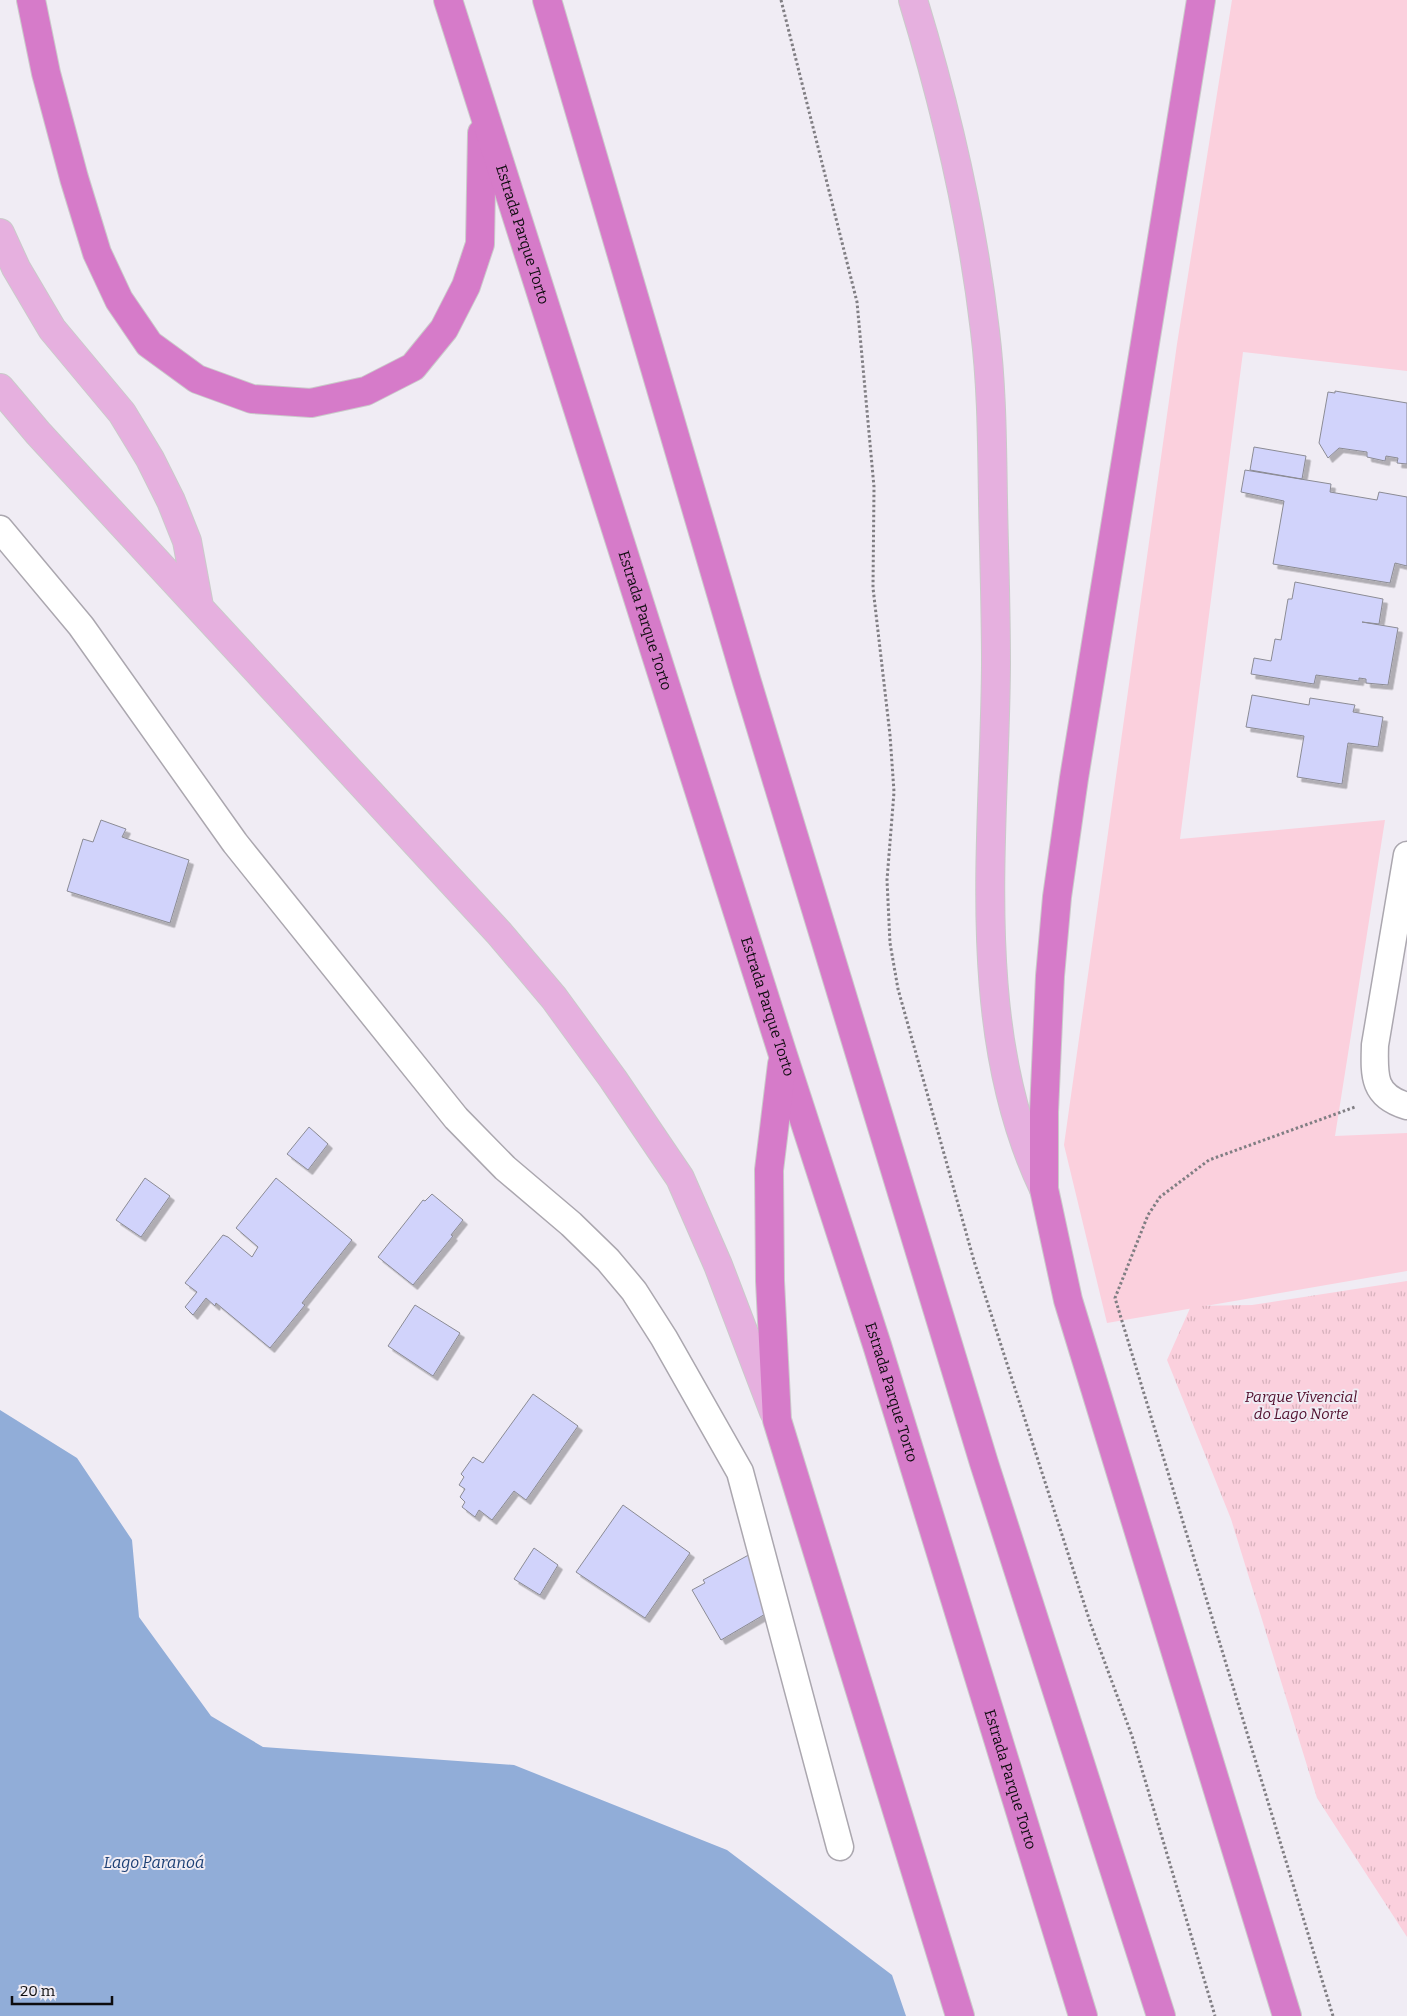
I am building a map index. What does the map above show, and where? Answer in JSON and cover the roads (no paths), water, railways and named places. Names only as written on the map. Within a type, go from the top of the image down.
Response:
[{"type":"highway","points":[[31,0],[46,73],[74,178],[97,253],[118,300],[149,344],[197,379],[252,399],[311,404],[366,391],[413,367],[444,329],[466,286],[480,244],[482,108]]},
{"type":"highway","name":"Estrada Parque Torto","points":[[448,0],[877,1345],[1083,2016]]},
{"type":"highway","points":[[546,0],[747,682],[981,1454],[1162,2016]]},
{"type":"highway","points":[[1201,0],[1074,778],[1057,897],[1050,976],[1044,1112],[1044,1189],[1068,1300],[1287,2016]]},
{"type":"highway","points":[[783,1055],[769,1170],[770,1281],[777,1420],[960,2016]]},
{"type":"main road","points":[[913,0],[965,196],[985,332],[992,441],[996,665],[990,909],[997,1006],[1007,1076],[1016,1120],[1027,1154],[1044,1189]]},
{"type":"main road","points":[[0,233],[16,268],[52,328],[122,413],[150,459],[171,501],[187,541],[199,606]]},
{"type":"main road","points":[[0,388],[38,433],[499,932],[554,998],[613,1079],[680,1178],[718,1264],[777,1420]]},
{"type":"street","points":[[0,529],[81,626],[143,717],[235,843],[456,1118],[505,1168],[571,1224],[608,1260],[644,1307],[740,1472],[840,1848]]},
{"type":"street","points":[[1397,1101],[1376,1085],[1375,1045],[1407,855]]},
{"type":"water","name":"Lago Paranoá","points":[[0,1410],[77,1458],[132,1540],[139,1617],[211,1716],[263,1747],[514,1765],[727,1850],[892,1975],[906,2016],[0,2016]]},
{"type":"park label","name":"Parque Vivencial do Lago Norte","points":[[1301,1406]]}]
